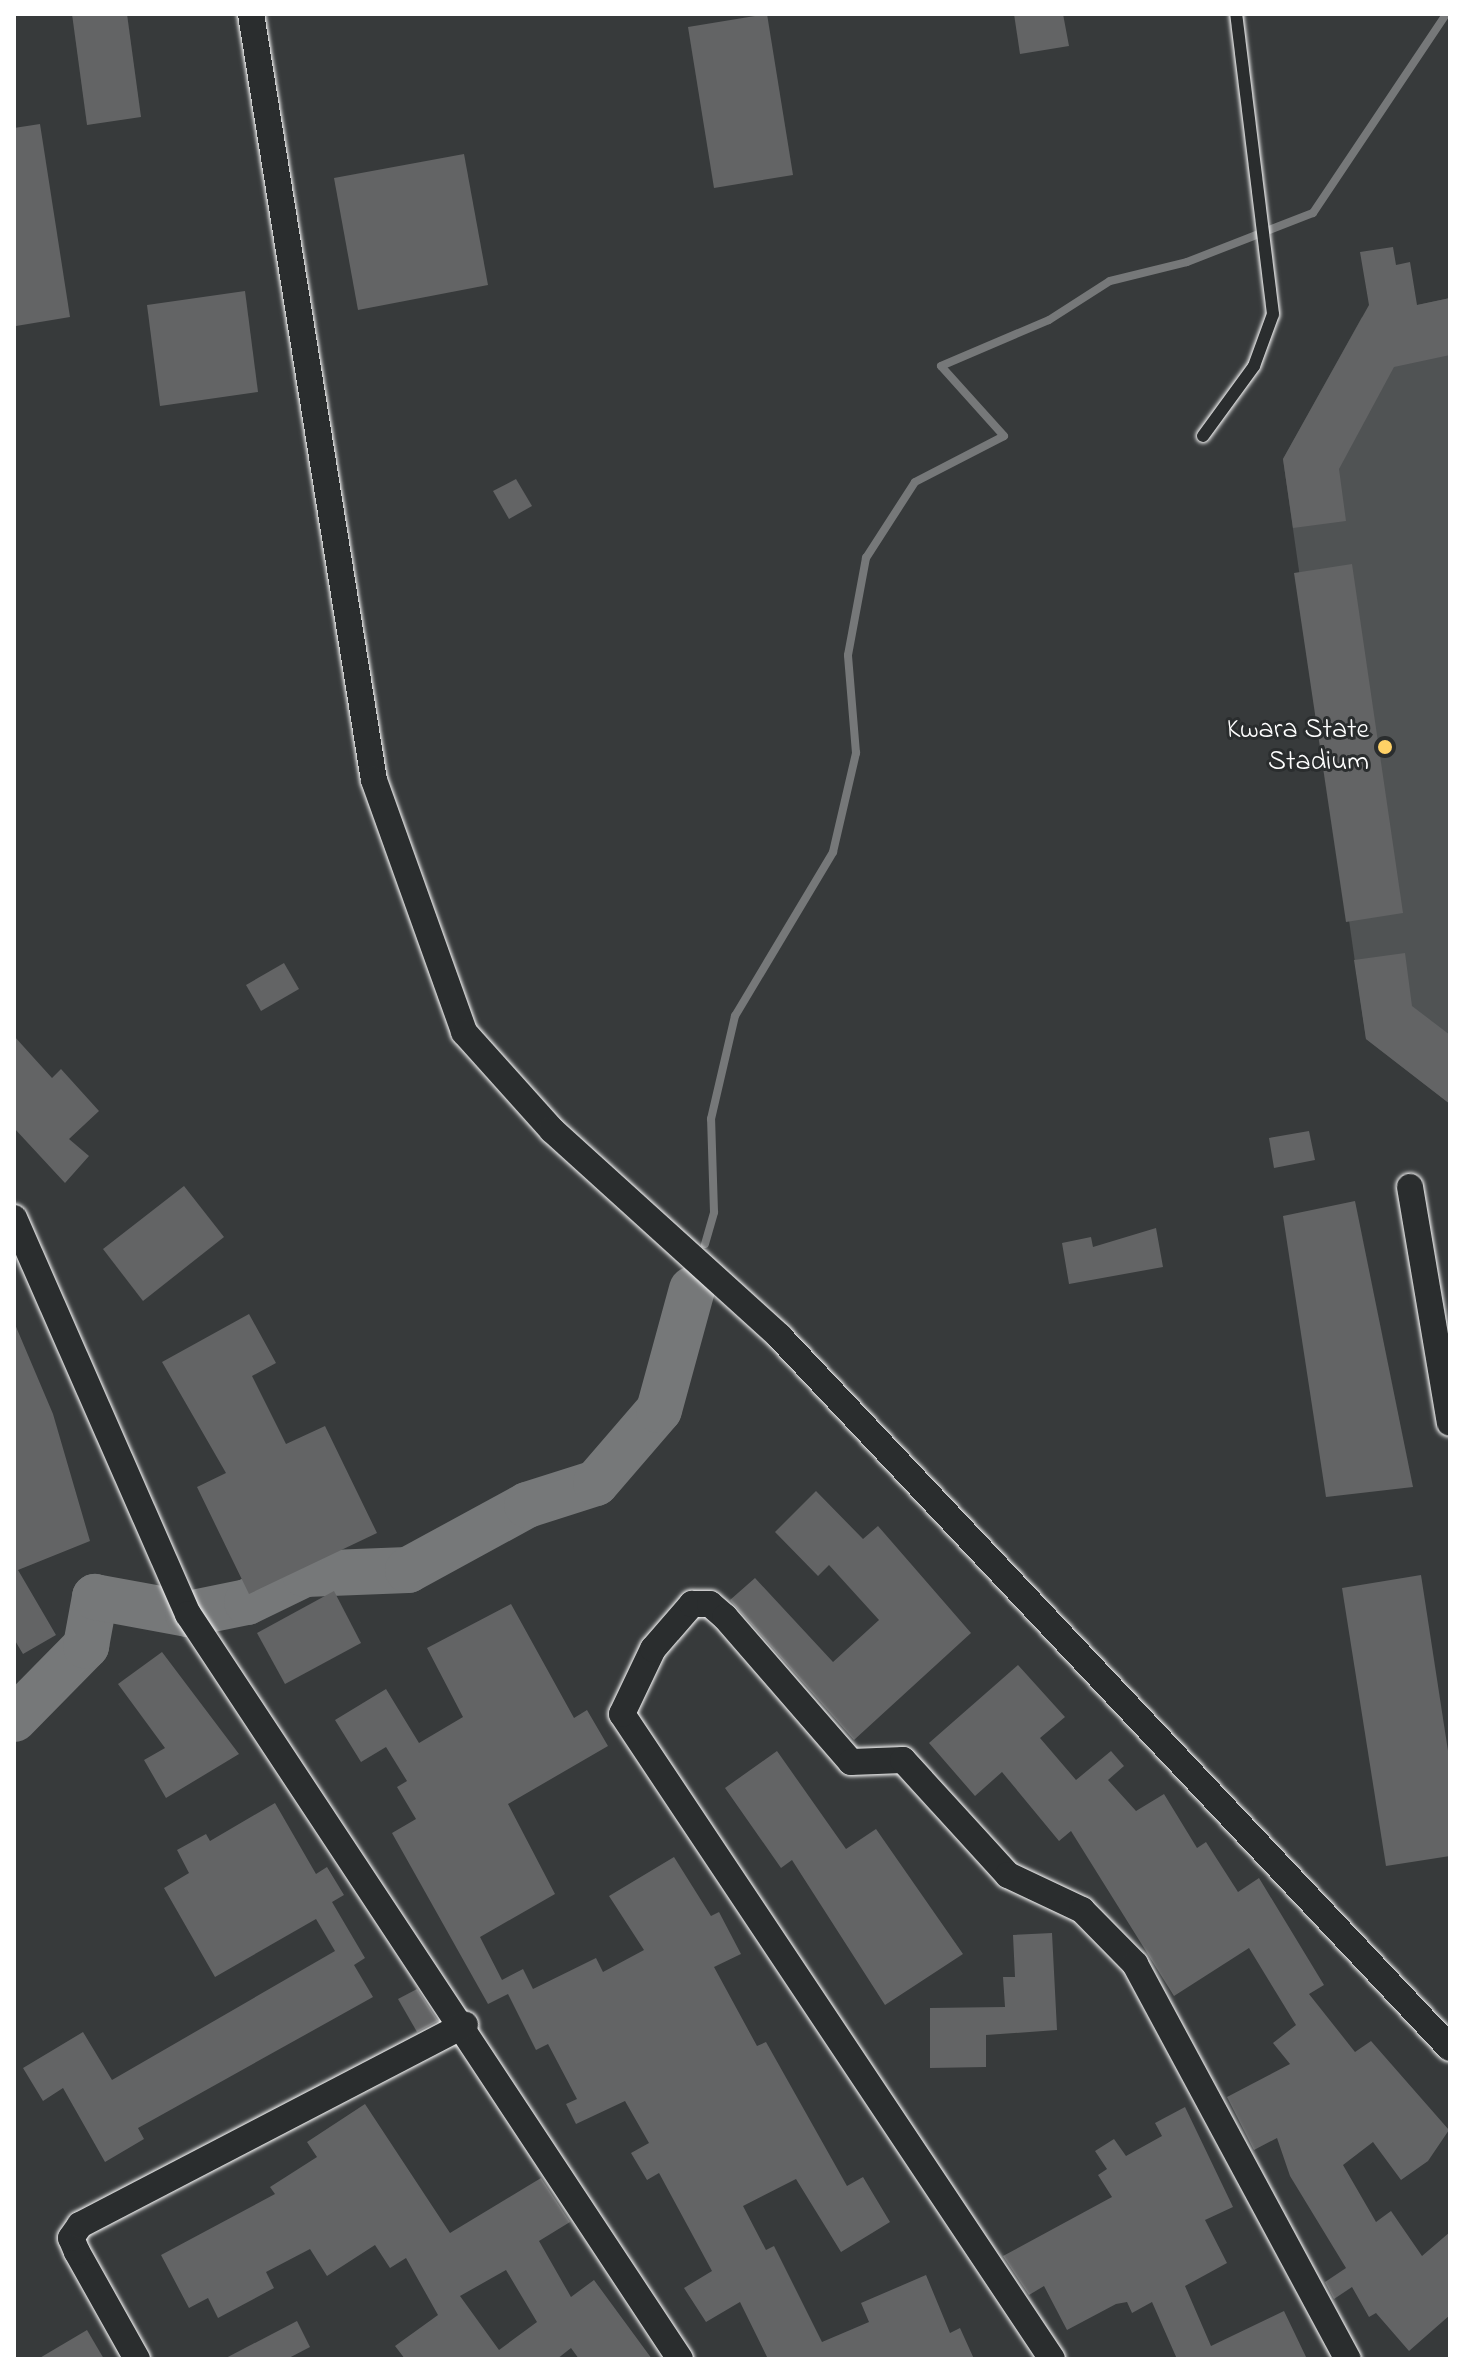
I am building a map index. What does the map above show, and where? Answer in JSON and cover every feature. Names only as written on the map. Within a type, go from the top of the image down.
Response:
[{"type":"street","points":[[251,14],[374,780],[464,1032],[552,1130],[779,1336],[1450,2048]]},
{"type":"street","points":[[1410,1187],[1450,1423]]},
{"type":"street","points":[[14,1218],[188,1614],[202,1639],[465,2025],[680,2359]]},
{"type":"street","points":[[1052,2359],[622,1714],[653,1649],[692,1604],[701,1601],[725,1617],[851,1762],[903,1760],[1008,1875],[1082,1910],[1135,1964],[1348,2359]]},
{"type":"street","points":[[137,2359],[71,2238],[80,2225],[465,2025]]},
{"type":"lane","points":[[1203,436],[1254,366],[1268,327],[1269,254],[1236,14]]},
{"type":"shaded area","name":"Kwara State Stadium","points":[[1450,298],[1450,1104],[1366,1039],[1283,459],[1362,317]]},
{"type":"building","points":[[72,14],[127,14],[141,117],[87,125]]},
{"type":"building","points":[[767,14],[793,175],[714,188],[688,27]]},
{"type":"building","points":[[1014,14],[1063,14],[1069,46],[1020,54]]},
{"type":"building","points":[[40,124],[70,317],[16,326],[14,128]]},
{"type":"building","points":[[464,154],[488,285],[358,310],[334,178]]},
{"type":"building","points":[[1393,247],[1396,265],[1410,262],[1417,305],[1450,298],[1450,355],[1394,367],[1339,469],[1346,521],[1293,528],[1283,459],[1369,305],[1360,252]]},
{"type":"building","points":[[245,291],[258,392],[160,406],[147,305]]},
{"type":"building","points":[[516,479],[532,506],[509,519],[493,491]]},
{"type":"building","points":[[1352,564],[1403,913],[1346,922],[1294,573]]},
{"type":"building","points":[[1405,953],[1412,1006],[1450,1035],[1450,1104],[1366,1039],[1354,960]]},
{"type":"building","points":[[284,963],[299,989],[261,1011],[246,985]]},
{"type":"building","points":[[14,1036],[52,1078],[61,1069],[99,1111],[69,1139],[89,1156],[65,1183],[14,1128]]},
{"type":"building","points":[[1309,1131],[1315,1160],[1274,1168],[1269,1138]]},
{"type":"building","points":[[184,1186],[224,1237],[143,1301],[103,1249]]},
{"type":"building","points":[[1355,1201],[1413,1487],[1326,1497],[1283,1216]]},
{"type":"building","points":[[1156,1228],[1163,1267],[1069,1284],[1062,1243],[1091,1237],[1093,1247]]},
{"type":"building","points":[[249,1314],[276,1363],[252,1376],[286,1444],[325,1426],[377,1533],[249,1594],[197,1487],[226,1473],[162,1362]]},
{"type":"building","points":[[14,1322],[53,1414],[90,1541],[18,1570],[56,1635],[23,1654],[14,1639]]},
{"type":"building","points":[[816,1491],[863,1539],[878,1526],[971,1633],[854,1740],[730,1600],[755,1578],[833,1662],[879,1620],[829,1565],[818,1576],[775,1532]]},
{"type":"building","points":[[1421,1575],[1450,1764],[1450,1856],[1386,1866],[1342,1588]]},
{"type":"building","points":[[334,1591],[361,1643],[285,1684],[257,1633]]},
{"type":"building","points":[[511,1604],[574,1718],[587,1710],[608,1746],[508,1804],[555,1894],[480,1937],[502,1980],[523,1969],[533,1989],[596,1958],[603,1972],[644,1950],[609,1896],[674,1857],[711,1916],[719,1912],[741,1954],[714,1967],[757,2046],[766,2042],[847,2186],[863,2177],[890,2222],[841,2252],[796,2179],[743,2206],[766,2250],[774,2246],[822,2342],[869,2322],[861,2303],[926,2275],[950,2333],[960,2328],[974,2359],[768,2359],[740,2302],[706,2322],[684,2288],[712,2271],[659,2173],[647,2180],[631,2153],[649,2143],[625,2101],[576,2124],[566,2104],[577,2099],[548,2044],[536,2050],[508,1994],[488,2004],[392,1833],[416,1819],[397,1787],[407,1781],[386,1747],[361,1762],[335,1720],[386,1689],[419,1743],[463,1717],[427,1648]]},
{"type":"building","points":[[162,1652],[239,1754],[166,1798],[144,1760],[165,1748],[118,1684]]},
{"type":"building","points":[[1018,1665],[1065,1717],[1040,1738],[1076,1780],[1111,1751],[1124,1766],[1108,1780],[1136,1811],[1164,1794],[1197,1848],[1206,1842],[1238,1892],[1259,1878],[1324,1985],[1309,1994],[1355,2052],[1371,2041],[1449,2130],[1428,2161],[1401,2180],[1373,2142],[1343,2165],[1376,2222],[1391,2211],[1422,2256],[1450,2232],[1450,2315],[1409,2351],[1376,2313],[1369,2317],[1352,2287],[1334,2299],[1325,2282],[1346,2268],[1290,2176],[1277,2138],[1254,2150],[1227,2097],[1290,2064],[1273,2043],[1296,2025],[1249,1948],[1174,1996],[1071,1831],[1059,1841],[1002,1772],[975,1796],[929,1743]]},
{"type":"building","points":[[777,1751],[846,1849],[876,1829],[963,1954],[885,2005],[792,1860],[781,1868],[725,1788]]},
{"type":"building","points":[[275,1803],[316,1874],[327,1867],[344,1895],[332,1902],[365,1958],[354,1965],[373,1997],[138,2128],[144,2139],[105,2162],[63,2088],[43,2101],[23,2068],[83,2032],[112,2080],[335,1951],[316,1919],[215,1977],[164,1888],[189,1873],[177,1850],[206,1834],[210,1841]]},
{"type":"building","points":[[1052,1933],[1057,2030],[986,2035],[986,2067],[930,2068],[930,2008],[1005,2007],[1003,1977],[1015,1977],[1013,1935]]},
{"type":"building","points":[[417,1989],[438,2021],[417,2032],[398,1999]]},
{"type":"building","points":[[365,2104],[450,2233],[541,2178],[570,2222],[539,2241],[571,2297],[594,2280],[652,2359],[579,2359],[571,2348],[557,2359],[405,2359],[395,2346],[438,2315],[406,2258],[390,2268],[375,2245],[327,2276],[310,2249],[266,2272],[274,2288],[218,2318],[208,2298],[189,2308],[161,2255],[275,2194],[270,2187],[317,2157],[307,2142]],"holes":[[[506,2270],[537,2322],[499,2350],[460,2296]]]},
{"type":"building","points":[[1185,2107],[1233,2207],[1205,2220],[1227,2263],[1185,2286],[1211,2346],[1284,2311],[1307,2359],[1177,2359],[1152,2302],[1132,2313],[1127,2302],[1116,2304],[1067,2330],[1044,2286],[1029,2295],[1003,2256],[1112,2197],[1098,2175],[1107,2169],[1095,2151],[1114,2139],[1126,2156],[1162,2136],[1155,2123]]},
{"type":"building","points":[[297,2321],[310,2347],[287,2359],[224,2359]]},
{"type":"building","points":[[87,2330],[104,2359],[38,2359]]},
{"type":"waterway","points":[[705,1244],[714,1212],[711,1119],[735,1016],[833,852],[856,753],[848,655],[866,558],[915,482],[1004,436],[941,366],[1049,320],[1110,281],[1187,262],[1313,213],[1446,14]]},
{"type":"waterway","points":[[14,1719],[86,1646],[95,1597],[188,1614],[247,1602],[305,1574],[408,1570],[527,1505],[596,1483],[659,1410],[692,1289]]},
{"type":"place","name":"Kwara State Stadium","points":[[1385,747]]}]
